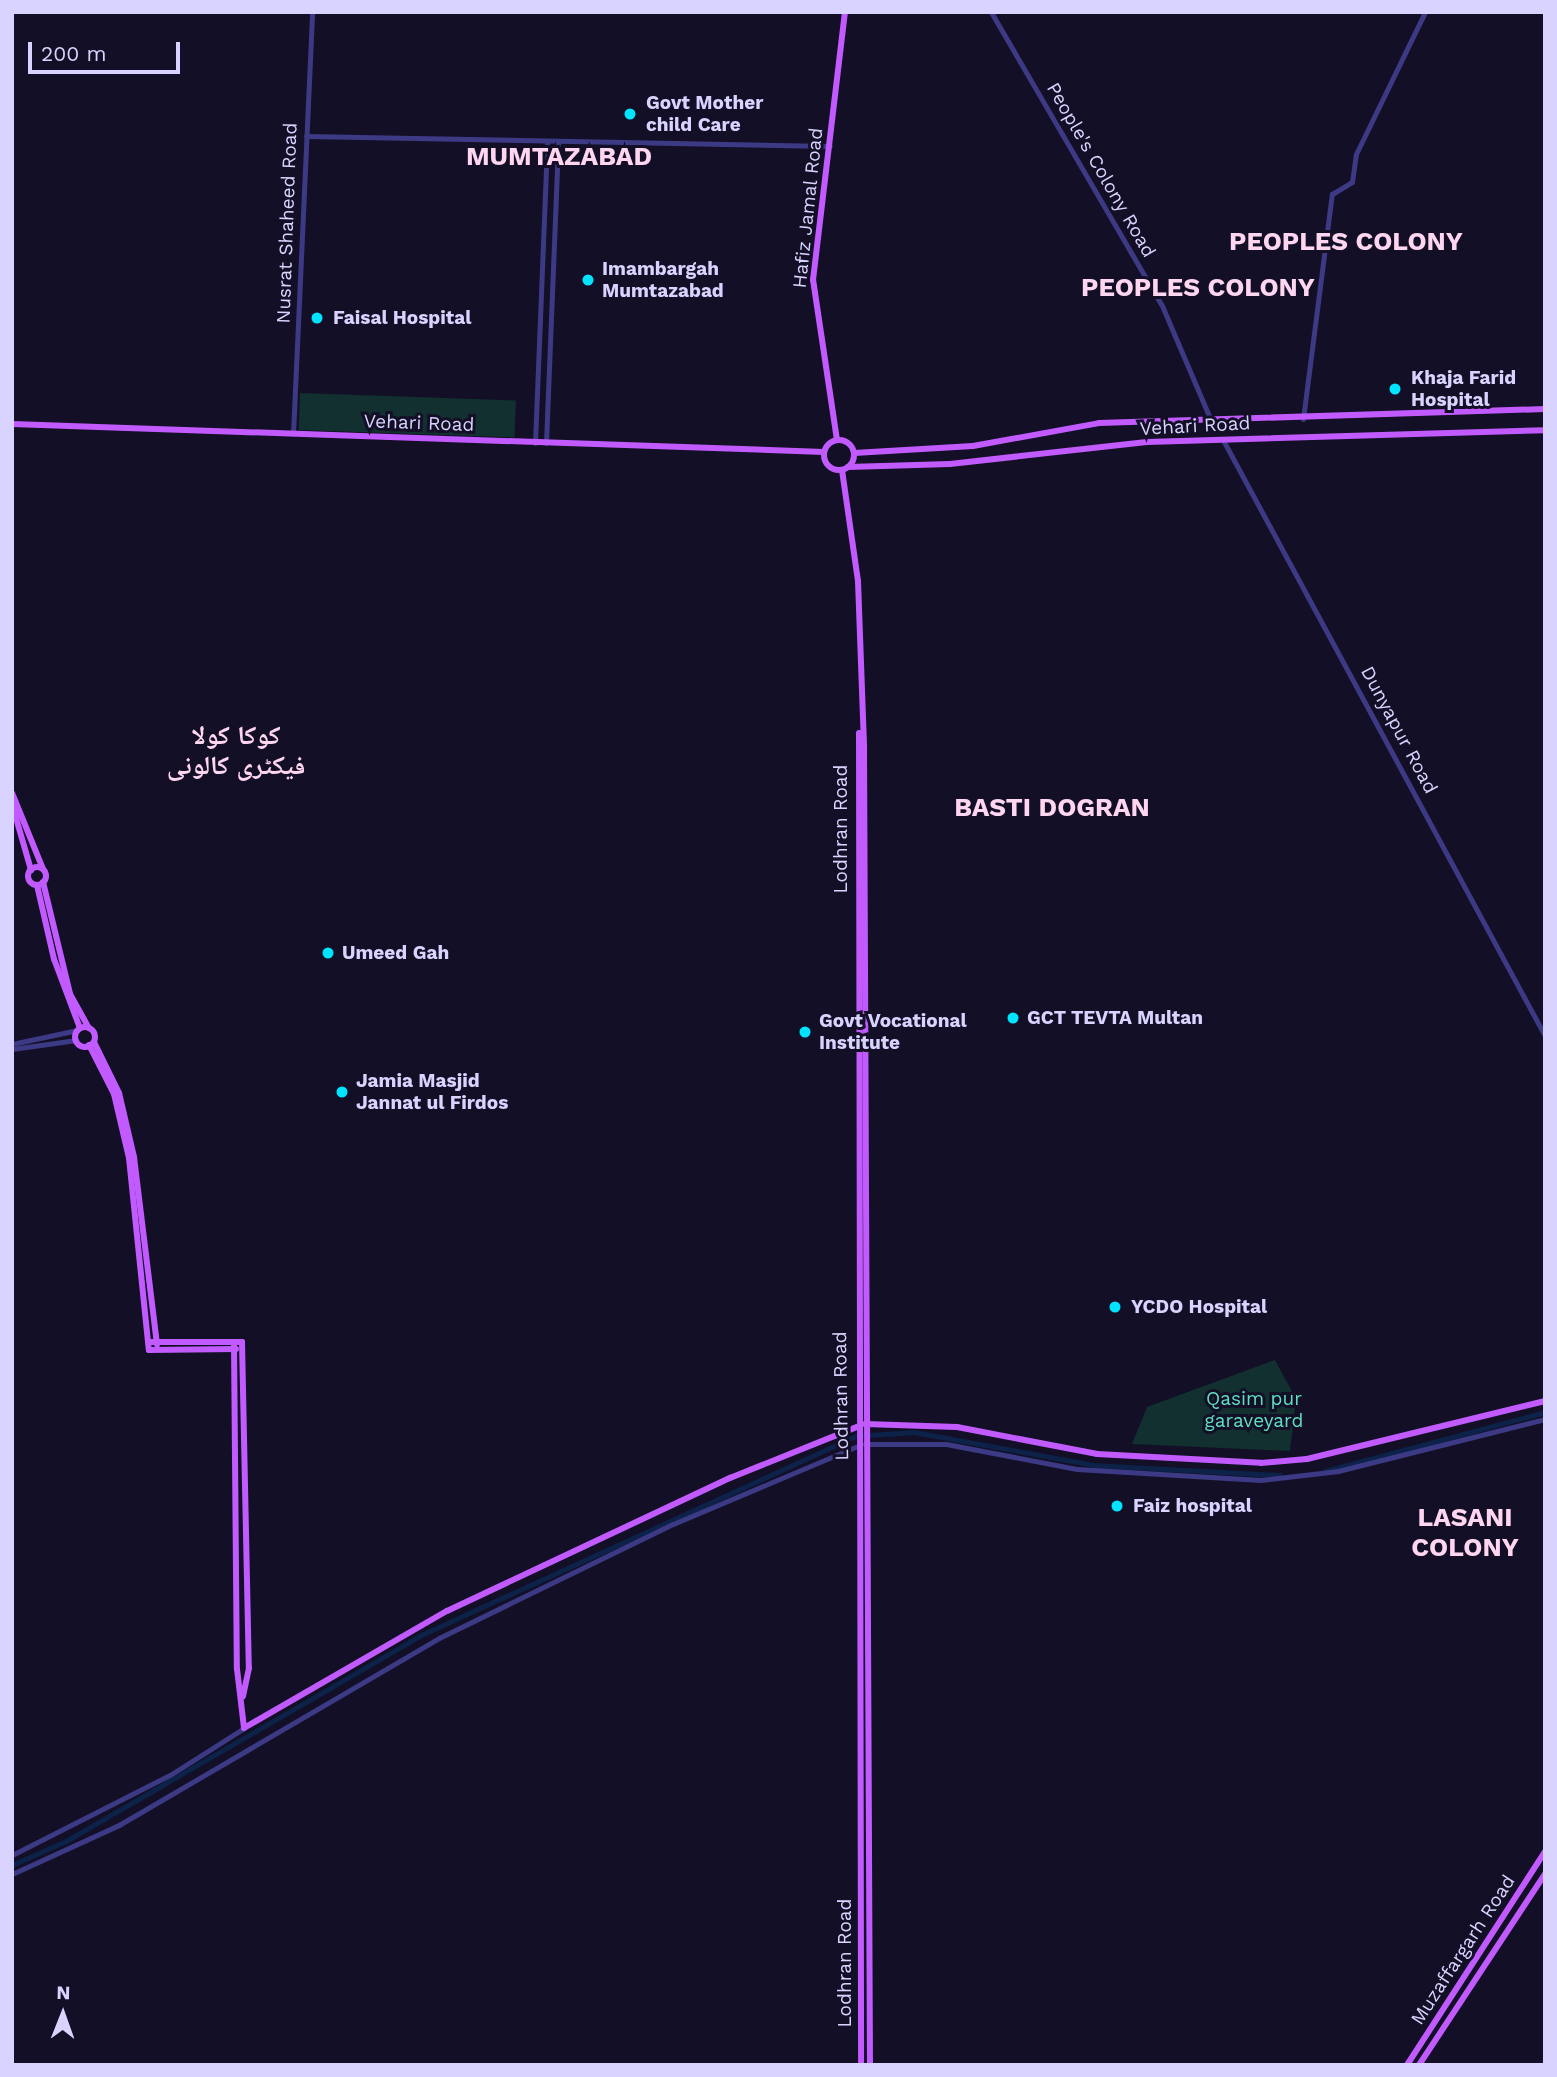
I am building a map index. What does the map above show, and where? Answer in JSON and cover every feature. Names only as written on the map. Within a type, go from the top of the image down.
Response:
[{"type":"main road","name":"Hafiz Jamal Road","points":[[837,440],[813,280],[845,12]]},
{"type":"main road","name":"Vehari Road","points":[[854,453],[974,446],[1099,423],[1212,423],[1545,409]]},
{"type":"main road","name":"Vehari Road","points":[[12,424],[824,452]]},
{"type":"main road","name":"Vehari Road","points":[[845,468],[1223,440],[1545,430]]},
{"type":"main road","points":[[837,440],[854,453],[845,468],[828,466],[824,452],[837,440]]},
{"type":"main road","name":"Lodhran Road","points":[[845,468],[858,581],[860,728],[861,2065]]},
{"type":"main road","points":[[12,793],[43,869],[40,883],[54,959],[78,1029],[76,1040],[92,1044],[119,1093],[134,1157],[157,1346]]},
{"type":"main road","points":[[12,804],[31,870],[29,879],[40,883]]},
{"type":"main road","points":[[31,870],[43,869]]},
{"type":"main road","points":[[40,883],[70,994],[89,1028],[92,1044],[114,1094],[129,1158],[149,1346],[234,1346],[242,1349],[249,1668],[242,1698]]},
{"type":"main road","points":[[78,1029],[89,1028]]},
{"type":"main road","points":[[234,1346],[237,1668],[244,1728],[482,1594],[730,1478],[861,1428],[957,1427],[1097,1454],[1261,1463],[1326,1455],[1545,1401]]},
{"type":"main road","name":"Lodhran Road","points":[[861,1445],[870,2065]]},
{"type":"main road","name":"Muzaffargarh Road","points":[[1407,2065],[1545,1852]]},
{"type":"main road","name":"Muzaffargarh Road","points":[[1419,2065],[1545,1874]]},
{"type":"street","name":"Nusrat Shaheed Road","points":[[293,434],[312,12]]},
{"type":"street","name":"People's Colony Road","points":[[991,12],[1163,308],[1212,423]]},
{"type":"street","points":[[1303,419],[1332,194],[1352,182],[1356,154],[1425,12]]},
{"type":"street","points":[[306,136],[830,146]]},
{"type":"street","points":[[535,443],[547,141]]},
{"type":"street","points":[[546,443],[558,141]]},
{"type":"street","name":"Dunyapur Road","points":[[1223,440],[1545,1036]]},
{"type":"street","points":[[12,1044],[78,1029]]},
{"type":"street","points":[[12,1049],[76,1040]]},
{"type":"street","points":[[12,1874],[119,1825],[439,1638],[695,1514],[861,1445],[937,1443],[1077,1469],[1261,1480],[1338,1471],[1545,1419]]},
{"type":"street","points":[[12,1855],[170,1774],[244,1728]]},
{"type":"green space","points":[[300,393],[516,401],[515,438],[299,430]]},
{"type":"green space","name":"Qasim pur garaveyard","points":[[1275,1360],[1296,1399],[1290,1451],[1132,1444],[1147,1407]]},
{"type":"waterway","points":[[1325,1471],[1545,1412]]},
{"type":"waterway","points":[[12,1865],[66,1841],[419,1636],[856,1436],[914,1432],[1093,1465],[1280,1475]]},
{"type":"place","name":"Govt Mother child Care","points":[[630,114]]},
{"type":"place","name":"Imambargah Mumtazabad","points":[[588,280]]},
{"type":"place","name":"Faisal Hospital","points":[[317,318]]},
{"type":"place","name":"Khaja Farid Hospital","points":[[1395,389]]},
{"type":"place","name":"Umeed Gah","points":[[328,953]]},
{"type":"place","name":"GCT TEVTA Multan","points":[[1013,1018]]},
{"type":"place","name":"Govt Vocational Institute","points":[[805,1032]]},
{"type":"place","name":"Jamia Masjid Jannat ul Firdos","points":[[342,1092]]},
{"type":"place","name":"YCDO Hospital","points":[[1115,1307]]},
{"type":"place","name":"Faiz hospital","points":[[1117,1506]]},
{"type":"district","name":"MUMTAZABAD","points":[[559,157]]},
{"type":"district","name":"PEOPLES COLONY","points":[[1346,242]]},
{"type":"district","name":"PEOPLES COLONY","points":[[1198,288]]},
{"type":"district","name":"کوکا کولا فیکٹری کالونی","points":[[236,751]]},
{"type":"district","name":"BASTI DOGRAN","points":[[1052,808]]},
{"type":"district","name":"LASANI COLONY","points":[[1465,1533]]}]
